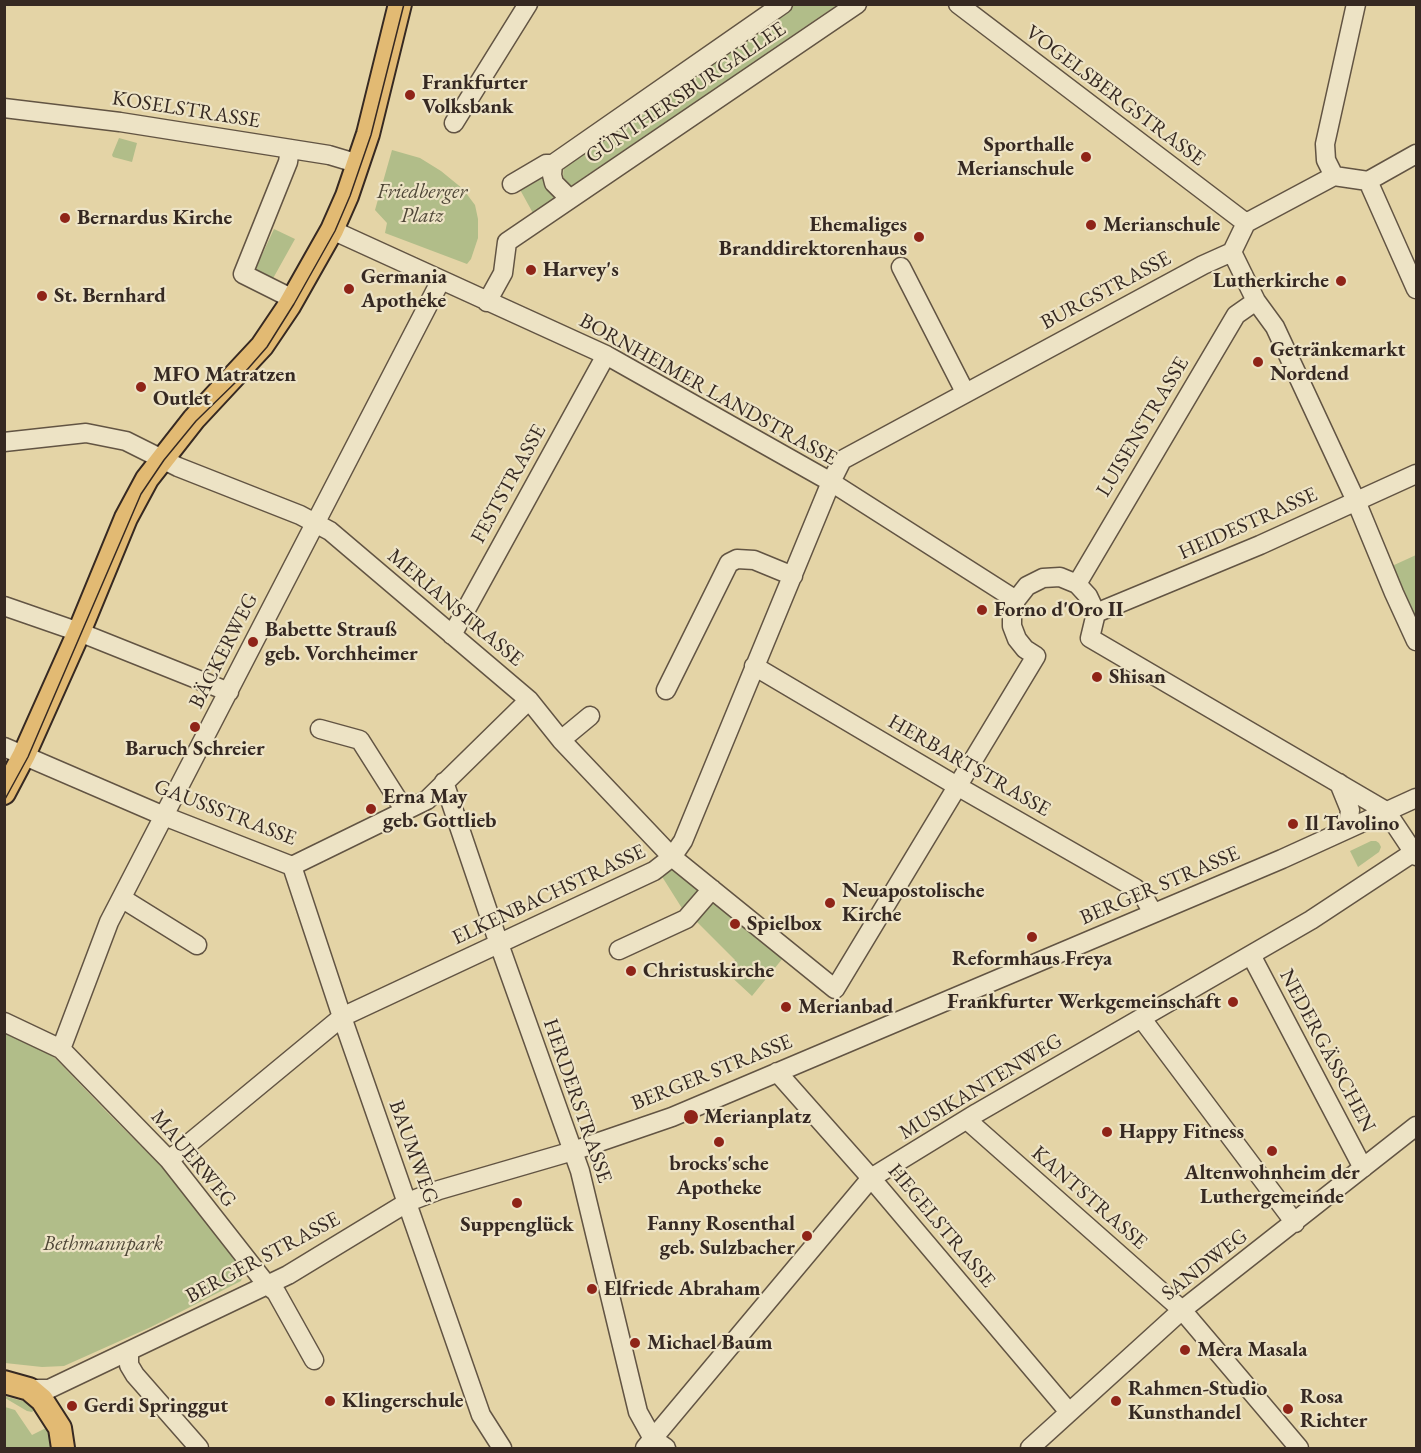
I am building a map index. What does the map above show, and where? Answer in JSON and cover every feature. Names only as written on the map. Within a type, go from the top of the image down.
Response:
[{"type":"main road","points":[[4,793],[14,751],[79,632],[126,518],[133,474],[194,419],[262,346],[332,230],[359,164],[399,10]]},
{"type":"main road","points":[[4,1382],[29,1389],[42,1400],[60,1428],[63,1449]]},
{"type":"street","points":[[454,123],[528,4]]},
{"type":"street","name":"GÜNTHERSBURGALLEE","points":[[512,184],[546,164],[553,164],[783,4]]},
{"type":"street","name":"GÜNTHERSBURGALLEE","points":[[487,302],[503,273],[507,242],[857,4]]},
{"type":"street","name":"VOGELSBERGSTRASSE","points":[[958,4],[1245,223]]},
{"type":"street","points":[[1334,176],[1326,160],[1325,144],[1356,4]]},
{"type":"street","name":"KOSELSTRASSE","points":[[4,108],[120,122],[329,155],[359,164]]},
{"type":"street","points":[[290,149],[288,162],[243,274],[293,298]]},
{"type":"street","points":[[1416,154],[1368,181],[1334,176],[1245,223],[1232,252],[1256,301],[1275,327],[1356,501],[1416,641]]},
{"type":"street","points":[[553,164],[554,183],[569,198]]},
{"type":"street","points":[[1368,181],[1416,289]]},
{"type":"street","name":"BORNHEIMER LANDSTRASSE","points":[[332,230],[606,355],[831,482],[1016,600]]},
{"type":"street","name":"BURGSTRASSE","points":[[831,482],[842,460],[1203,265],[1232,252]]},
{"type":"street","points":[[902,267],[965,392]]},
{"type":"street","name":"BÄCKERWEG","points":[[61,1049],[109,922],[441,280]]},
{"type":"street","name":"LUISENSTRASSE","points":[[1077,584],[1236,315],[1256,301]]},
{"type":"street","name":"FESTSTRASSE","points":[[452,635],[606,355]]},
{"type":"street","name":"MERIANSTRASSE","points":[[5,441],[86,433],[126,441],[178,467],[300,515],[330,531],[529,700],[561,740],[672,857]]},
{"type":"street","name":"HEIDESTRASSE","points":[[1096,613],[1260,545],[1416,474]]},
{"type":"street","name":"ELKENBACHSTRASSE","points":[[169,1160],[342,1017],[654,871],[672,857],[683,841],[831,482]]},
{"type":"street","points":[[666,690],[729,563],[737,559],[754,560],[793,576]]},
{"type":"street","points":[[672,857],[835,989],[1036,656],[1025,649],[1017,639],[1012,626],[1012,613],[1016,600],[1027,586],[1043,578],[1060,577],[1077,584],[1088,596],[1096,613],[1090,638],[1386,811],[1416,855]]},
{"type":"street","points":[[4,606],[79,632],[228,692]]},
{"type":"street","name":"HERBARTSTRASSE","points":[[754,666],[1135,888],[1144,897],[1153,913]]},
{"type":"street","name":"GAUSSSTRASSE","points":[[14,751],[164,816],[292,866],[427,800],[529,700]]},
{"type":"street","points":[[561,740],[590,716]]},
{"type":"street","points":[[320,729],[360,740],[405,812]]},
{"type":"street","name":"HERDERSTRASSE","points":[[444,782],[580,1171],[638,1412],[654,1445]]},
{"type":"street","points":[[1339,783],[1350,810],[1348,827]]},
{"type":"street","name":"BERGER STRASSE","points":[[29,1389],[49,1389],[129,1353],[288,1275],[408,1202],[672,1117],[1282,859],[1416,798]]},
{"type":"street","name":"MUSIKANTENWEG","points":[[654,1445],[871,1178],[1311,920],[1408,856],[1416,855]]},
{"type":"street","name":"BAUMWEG","points":[[292,866],[342,1017],[482,1415],[502,1449]]},
{"type":"street","points":[[620,950],[686,919],[712,889]]},
{"type":"street","points":[[123,898],[196,945]]},
{"type":"street","name":"NEDERGÄSSCHEN","points":[[1251,955],[1364,1168]]},
{"type":"street","points":[[1142,1019],[1295,1223]]},
{"type":"street","name":"MAUERWEG","points":[[4,1022],[61,1049],[169,1160],[267,1285],[283,1302],[314,1360]]},
{"type":"street","name":"HEGELSTRASSE","points":[[777,1072],[871,1178],[1069,1412]]},
{"type":"street","name":"KANTSTRASSE","points":[[967,1120],[1182,1310],[1299,1449]]},
{"type":"street","name":"SANDWEG","points":[[1030,1449],[1182,1310],[1416,1126]]},
{"type":"street","points":[[129,1353],[129,1365],[135,1375],[199,1449]]},
{"type":"green space","points":[[794,5],[837,5],[571,186],[563,177],[564,163]]},
{"type":"green space","points":[[119,138],[137,143],[132,162],[113,157]]},
{"type":"green space","name":"Friedberger Platz","points":[[392,150],[420,158],[441,171],[463,189],[475,205],[478,238],[467,264],[385,233],[387,223],[375,210]]},
{"type":"green space","points":[[546,174],[560,196],[534,215],[518,186]]},
{"type":"green space","points":[[274,229],[295,239],[271,282],[253,274]]},
{"type":"green space","points":[[1416,555],[1416,621],[1392,566]]},
{"type":"green space","points":[[1371,841],[1379,843],[1381,847],[1379,852],[1358,867],[1350,851]]},
{"type":"green space","points":[[672,865],[705,892],[685,913],[661,875]]},
{"type":"green space","points":[[711,899],[783,958],[752,996],[726,972],[735,960],[694,919]]},
{"type":"green space","name":"Bethmannpark","points":[[5,1030],[43,1049],[56,1059],[176,1181],[241,1268],[243,1274],[241,1281],[151,1327],[64,1366],[42,1367],[5,1363]]},
{"type":"green space","points":[[4,1396],[26,1402],[35,1409],[32,1412],[27,1411]]},
{"type":"green space","points":[[5,1407],[15,1410],[32,1435],[48,1427],[53,1448],[5,1448]]},
{"type":"tram line","points":[[4,801],[28,757],[141,494],[164,460],[196,421],[239,379],[267,347],[335,231],[371,135],[404,4]]},
{"type":"place","name":"Frankfurter Volksbank","points":[[410,95]]},
{"type":"place","name":"Sporthalle Merianschule","points":[[1086,157]]},
{"type":"place","name":"Bernardus Kirche","points":[[65,218]]},
{"type":"place","name":"Merianschule","points":[[1091,225]]},
{"type":"place","name":"Ehemaliges Branddirektorenhaus","points":[[919,237]]},
{"type":"place","name":"Harvey's","points":[[531,270]]},
{"type":"place","name":"Lutherkirche","points":[[1341,281]]},
{"type":"place","name":"Germania Apotheke","points":[[349,289]]},
{"type":"place","name":"St. Bernhard","points":[[42,296]]},
{"type":"place","name":"Getränkemarkt Nordend","points":[[1258,362]]},
{"type":"place","name":"MFO Matratzen Outlet","points":[[141,387]]},
{"type":"place","name":"Forno d'Oro II","points":[[982,610]]},
{"type":"place","name":"Babette Strauß geb. Vorchheimer","points":[[253,642]]},
{"type":"place","name":"Shisan","points":[[1097,677]]},
{"type":"place","name":"Baruch Schreier","points":[[195,727]]},
{"type":"place","name":"Erna May geb. Gottlieb","points":[[371,809]]},
{"type":"place","name":"Il Tavolino","points":[[1293,824]]},
{"type":"place","name":"Neuapostolische Kirche","points":[[830,903]]},
{"type":"place","name":"Spielbox","points":[[735,924]]},
{"type":"place","name":"Reformhaus Freya","points":[[1032,937]]},
{"type":"place","name":"Christuskirche","points":[[631,971]]},
{"type":"place","name":"Frankfurter Werkgemeinschaft","points":[[1233,1002]]},
{"type":"place","name":"Merianbad","points":[[786,1007]]},
{"type":"place","name":"Merianplatz","points":[[691,1117]]},
{"type":"place","name":"Happy Fitness","points":[[1107,1132]]},
{"type":"place","name":"brocks'sche Apotheke","points":[[719,1142]]},
{"type":"place","name":"Altenwohnheim der Luthergemeinde","points":[[1272,1151]]},
{"type":"place","name":"Suppenglück","points":[[517,1203]]},
{"type":"place","name":"Fanny Rosenthal geb. Sulzbacher","points":[[807,1236]]},
{"type":"place","name":"Elfriede Abraham","points":[[592,1289]]},
{"type":"place","name":"Michael Baum","points":[[635,1343]]},
{"type":"place","name":"Mera Masala","points":[[1185,1350]]},
{"type":"place","name":"Klingerschule","points":[[330,1401]]},
{"type":"place","name":"Rahmen-Studio Kunsthandel","points":[[1116,1401]]},
{"type":"place","name":"Gerdi Springgut","points":[[72,1406]]},
{"type":"place","name":"Rosa Richter","points":[[1288,1409]]}]
